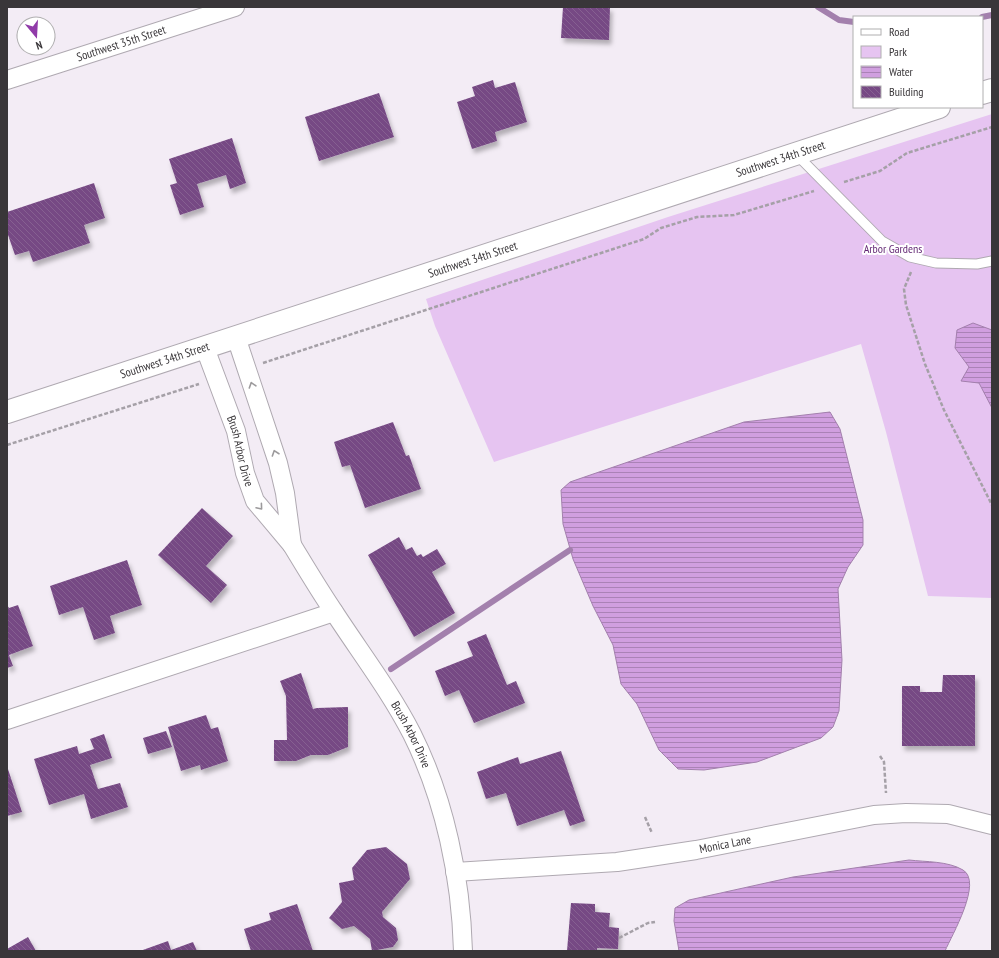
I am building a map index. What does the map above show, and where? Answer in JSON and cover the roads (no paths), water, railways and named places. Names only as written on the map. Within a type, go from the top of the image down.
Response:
[{"type":"street","name":"Southwest 35th Street","points":[[7,80],[235,7]]},
{"type":"street","name":"Southwest 34th Street","points":[[7,412],[936,108]]},
{"type":"street","name":"Brush Arbor Drive","points":[[236,337],[278,463],[286,493],[292,545]]},
{"type":"street","name":"Brush Arbor Drive","points":[[205,348],[236,431],[245,473],[255,502],[292,545],[334,612],[387,689],[412,735],[430,776],[437,798],[455,872],[463,951]]},
{"type":"street","points":[[236,431],[264,422]]},
{"type":"street","points":[[7,720],[334,612]]},
{"type":"street","name":"Monica Lane","points":[[455,872],[618,862],[696,850],[874,815],[906,813],[948,814],[992,825]]},
{"type":"lane","points":[[796,154],[882,241],[910,257],[936,264],[977,264],[992,261]]},
{"type":"water","points":[[973,323],[992,330],[992,408],[979,383],[961,381],[969,367],[955,348],[957,330]]},
{"type":"water","points":[[830,412],[840,429],[863,520],[863,545],[848,567],[838,589],[842,660],[839,711],[833,727],[821,738],[757,762],[704,770],[678,769],[659,750],[637,704],[621,684],[613,645],[593,606],[573,559],[563,524],[561,490],[570,482],[744,422]]},
{"type":"water","points":[[909,860],[937,862],[951,865],[963,870],[968,876],[970,885],[968,897],[959,922],[945,951],[679,951],[674,921],[675,908],[689,900],[793,877]]},
{"type":"waterway","points":[[818,7],[839,20],[853,22]]},
{"type":"waterway","points":[[983,17],[992,15]]},
{"type":"waterway","points":[[391,669],[570,550]]},
{"type":"park label","name":"Arbor Gardens","points":[[893,249]]}]
